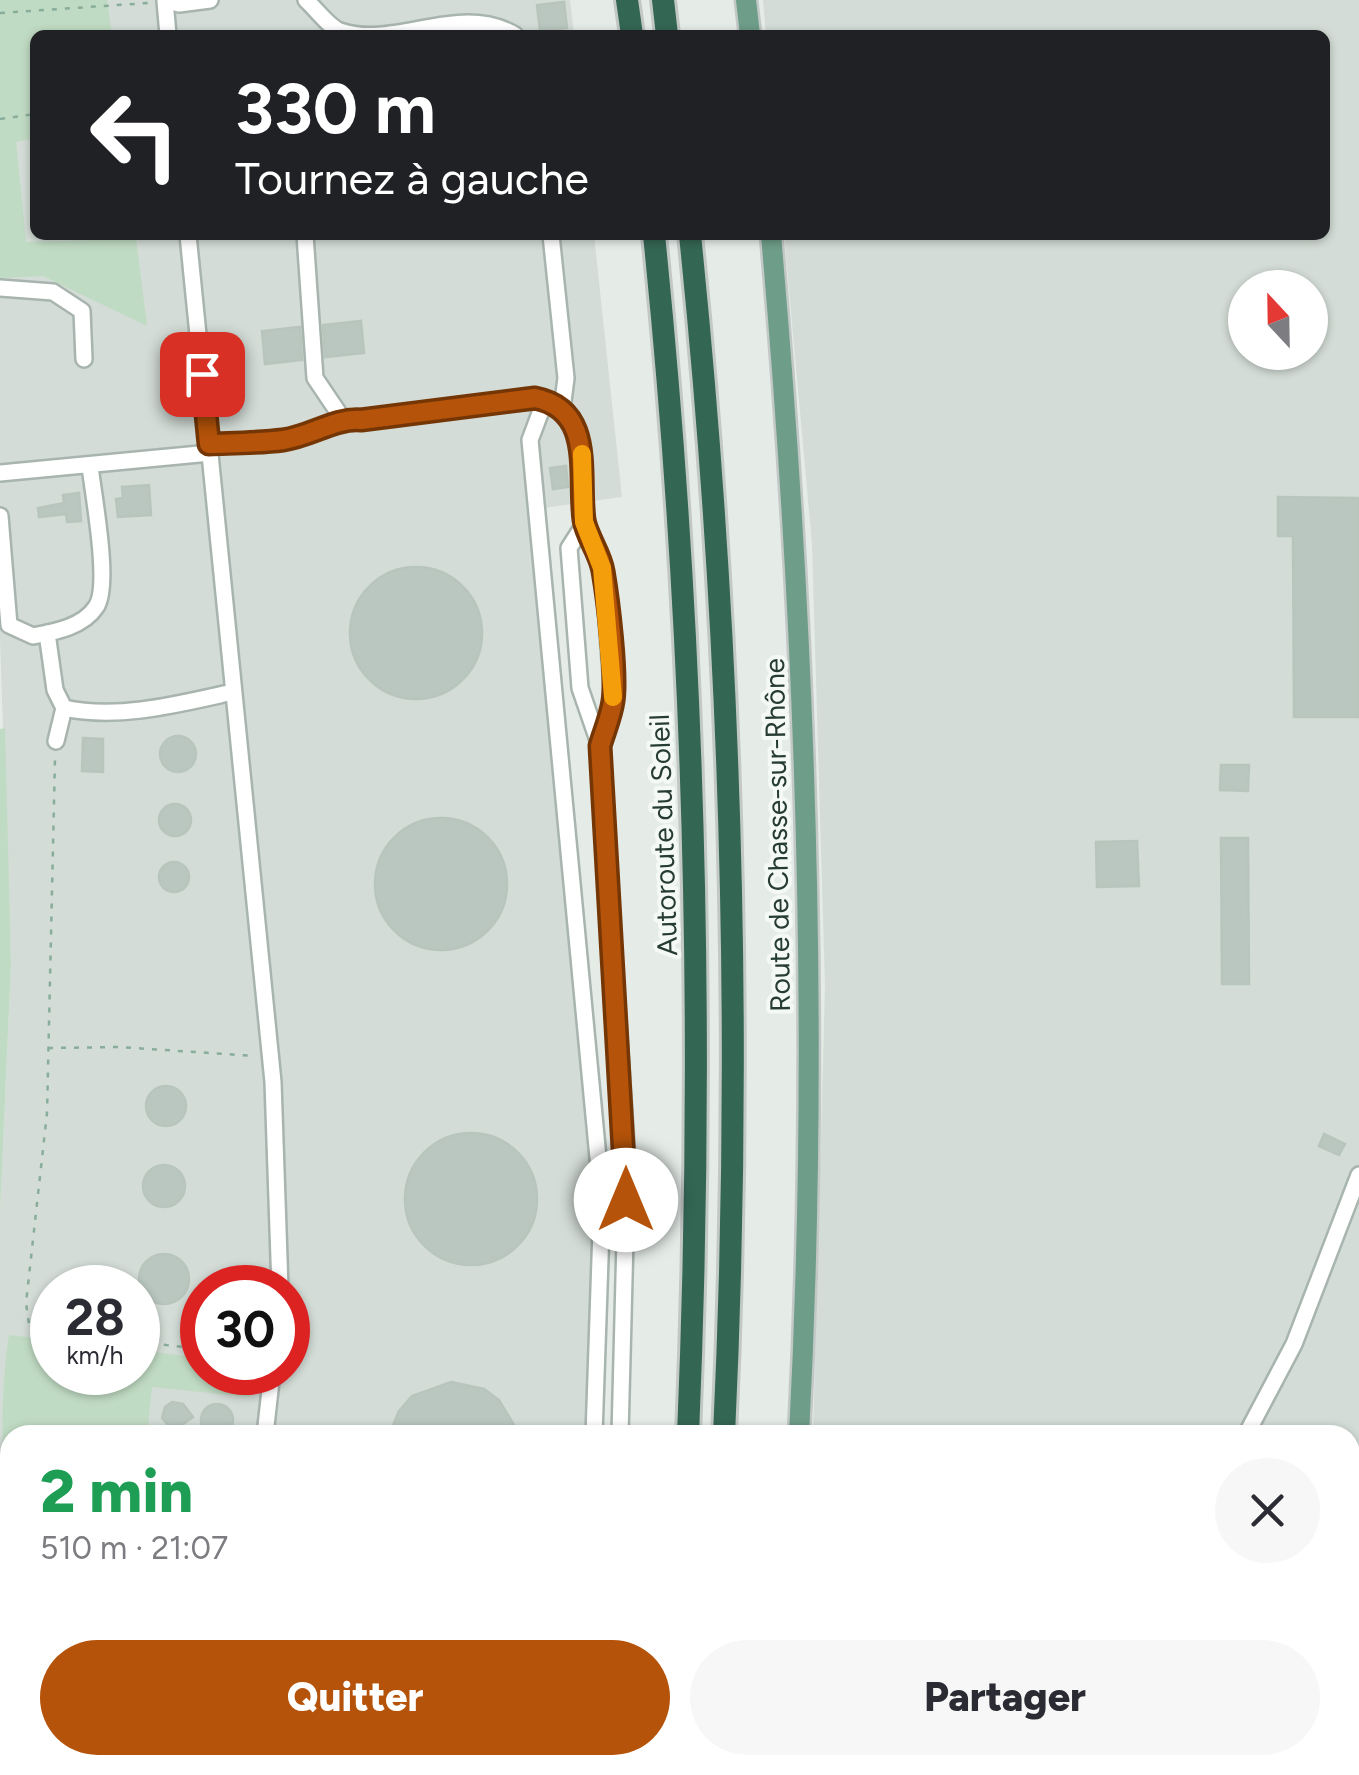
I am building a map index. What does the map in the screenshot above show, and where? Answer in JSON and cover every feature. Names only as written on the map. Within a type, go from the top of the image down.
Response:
[{"type":"highway","points":[[628,0],[631,30]]},
{"type":"highway","points":[[663,0],[666,30]]},
{"type":"highway","name":"Autoroute du Soleil","points":[[654,240],[684,608],[695,890],[696,1180],[688,1425]]},
{"type":"highway","points":[[690,240],[714,512],[731,898],[732,1181],[724,1425]]},
{"type":"main road","points":[[746,0],[749,30]]},
{"type":"main road","name":"Route de Chasse-sur-Rhône","points":[[771,240],[795,547],[810,957],[799,1425]]},
{"type":"street","points":[[168,30],[165,0],[210,0]]},
{"type":"street","points":[[306,0],[332,30]]},
{"type":"street","points":[[400,30],[460,23],[496,24],[506,30]]},
{"type":"street","points":[[188,240],[270,1057],[279,1265]]},
{"type":"street","points":[[305,240],[314,378],[342,418]]},
{"type":"street","points":[[552,240],[566,378],[562,409]]},
{"type":"street","points":[[0,288],[52,292],[82,311],[84,359]]},
{"type":"street","points":[[544,400],[530,440],[602,1200],[594,1425]]},
{"type":"street","points":[[0,473],[90,466],[283,440],[318,432],[342,418],[361,420],[544,400],[562,409],[580,440],[584,522],[602,568],[613,700],[600,746]]},
{"type":"street","points":[[0,516],[9,625],[32,636],[80,622],[98,606],[101,583],[90,466]]},
{"type":"street","points":[[584,522],[569,548],[580,688],[600,746],[627,1161],[620,1425]]},
{"type":"street","points":[[47,633],[56,690],[64,708],[56,741]]},
{"type":"street","points":[[64,708],[89,714],[174,705],[233,692]]},
{"type":"street","points":[[1251,1425],[1294,1344],[1359,1175]]},
{"type":"street","points":[[265,1425],[269,1395]]},
{"type":"path","points":[[0,13],[165,0]]},
{"type":"path","points":[[0,120],[30,115]]},
{"type":"path","points":[[30,1265],[47,1113],[56,741]]},
{"type":"path","points":[[47,1048],[119,1047],[270,1057]]},
{"type":"path","points":[[30,1267],[26,1303],[30,1325]]},
{"type":"shaded area","points":[[0,0],[570,0],[573,30],[30,30],[30,240],[595,240],[622,497],[543,508],[611,1186],[602,1425],[0,1425],[0,1213],[11,965],[0,640]]},
{"type":"shaded area","points":[[763,0],[1359,0],[1359,1425],[813,1425],[825,986],[812,544],[784,240],[1330,240],[1330,30],[766,30]]},
{"type":"green space","points":[[0,0],[107,0],[111,30],[30,30],[30,139],[16,142],[26,242],[136,240],[147,326],[43,276],[0,278]]},
{"type":"green space","points":[[5,728],[11,965],[0,1213],[0,729]]},
{"type":"green space","points":[[9,1335],[30,1337],[30,1395],[151,1395],[148,1425],[3,1425]]},
{"type":"green space","points":[[160,1353],[180,1355],[180,1390],[160,1388]]},
{"type":"building","points":[[564,2],[567,28],[540,30],[537,5]]},
{"type":"building","points":[[361,321],[364,353],[325,357],[323,325]]},
{"type":"building","points":[[300,327],[302,360],[265,364],[262,331]]},
{"type":"building","points":[[566,466],[568,487],[553,489],[550,468]]},
{"type":"building","points":[[149,485],[151,515],[118,517],[116,499],[123,498],[122,487]]},
{"type":"building","points":[[79,493],[81,521],[67,522],[66,514],[39,517],[38,508],[64,503],[63,495]]},
{"type":"building","points":[[1278,497],[1359,498],[1359,717],[1294,717],[1293,536],[1278,536]]},
{"type":"building","points":[[416,567],[441,572],[463,586],[477,608],[482,633],[477,658],[463,680],[441,694],[416,699],[391,694],[369,680],[355,658],[350,633],[355,608],[369,586],[391,572]]},
{"type":"building","points":[[178,736],[191,741],[196,754],[191,767],[178,772],[165,767],[160,754],[165,741]]},
{"type":"building","points":[[83,738],[103,739],[103,772],[82,771]]},
{"type":"building","points":[[1221,765],[1249,765],[1248,791],[1220,790]]},
{"type":"building","points":[[175,804],[186,809],[191,820],[186,831],[175,836],[164,831],[159,820],[164,809]]},
{"type":"building","points":[[441,818],[466,823],[488,837],[502,859],[507,884],[502,909],[488,931],[466,945],[441,950],[416,945],[394,931],[380,909],[375,884],[380,859],[394,837],[416,823]]},
{"type":"building","points":[[1221,838],[1248,838],[1249,984],[1222,984]]},
{"type":"building","points":[[1137,841],[1139,886],[1097,887],[1096,842]]},
{"type":"building","points":[[174,862],[185,866],[189,877],[185,888],[174,892],[163,888],[159,877],[163,866]]},
{"type":"building","points":[[166,1086],[180,1092],[186,1106],[180,1120],[166,1126],[152,1120],[146,1106],[152,1092]]},
{"type":"building","points":[[471,1133],[496,1138],[518,1152],[532,1174],[537,1199],[532,1224],[518,1246],[496,1260],[471,1265],[446,1260],[424,1246],[410,1224],[405,1199],[410,1174],[424,1152],[446,1138]]},
{"type":"building","points":[[1324,1134],[1345,1144],[1339,1155],[1319,1146]]},
{"type":"building","points":[[164,1165],[179,1171],[185,1186],[179,1201],[164,1207],[149,1201],[143,1186],[149,1171]]},
{"type":"building","points":[[164,1254],[181,1262],[180,1297],[160,1303],[160,1265],[145,1265]]},
{"type":"building","points":[[451,1382],[484,1389],[499,1400],[514,1425],[393,1425],[412,1396]]},
{"type":"building","points":[[172,1402],[183,1404],[193,1417],[182,1425],[168,1425],[162,1418],[165,1407]]},
{"type":"building","points":[[211,1405],[223,1405],[232,1414],[232,1425],[202,1425],[202,1414]]},
{"type":"slow traffic","points":[[582,454],[584,522],[602,568],[613,697]]},
{"type":"route","points":[[202,374],[209,444],[283,440],[318,432],[342,418],[361,420],[535,398],[555,402],[569,416],[580,440],[584,468],[584,522],[602,568],[613,700],[600,746],[627,1161],[626,1200]]}]
